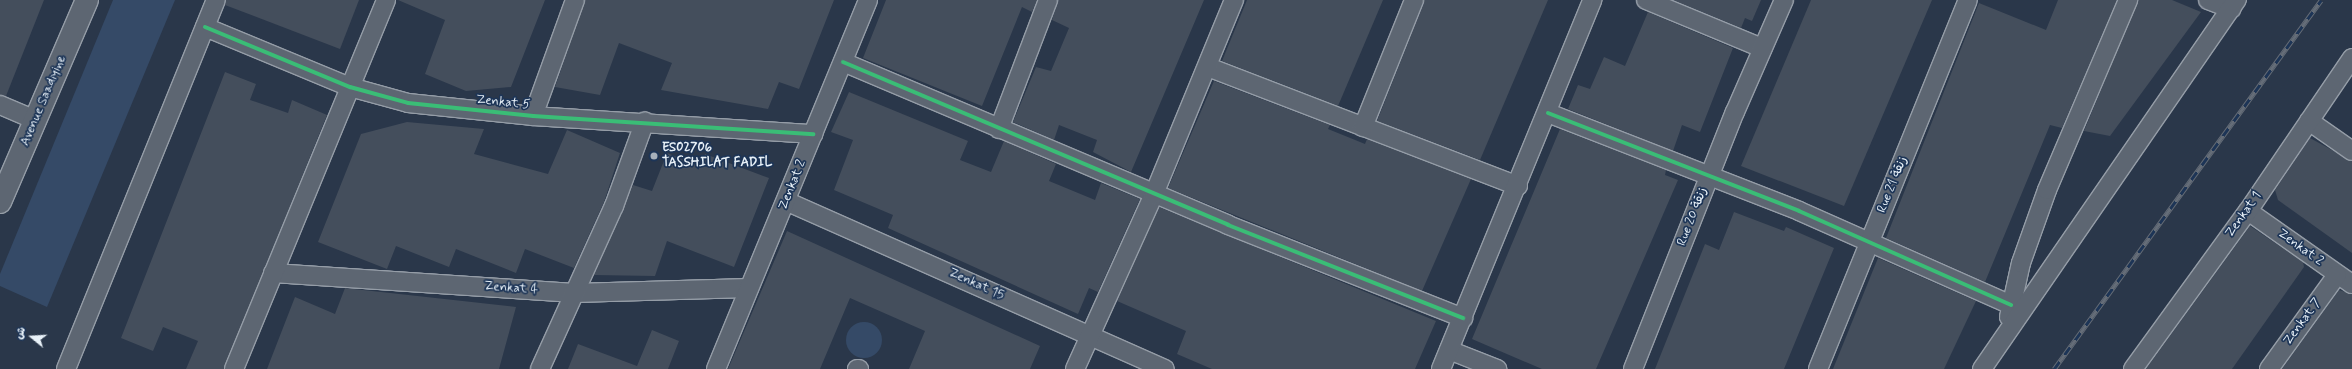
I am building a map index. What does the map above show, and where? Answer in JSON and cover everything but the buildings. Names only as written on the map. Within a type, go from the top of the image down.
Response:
[{"type":"main road","name":"Avenue Saadiyine","points":[[0,202],[87,0]]},
{"type":"street","points":[[66,369],[216,0]]},
{"type":"street","points":[[234,369],[386,0]]},
{"type":"street","points":[[533,116],[575,0]]},
{"type":"street","name":"Zenkat 2","points":[[716,369],[749,288],[788,202],[813,134],[868,0]]},
{"type":"street","points":[[999,128],[1048,0]]},
{"type":"street","points":[[1075,369],[1154,194],[1208,67],[1234,0]]},
{"type":"street","points":[[1363,127],[1414,0]]},
{"type":"street","points":[[1441,369],[1548,113],[1592,0]]},
{"type":"street","points":[[1646,0],[1762,48]]},
{"type":"street","name":"Rue 20 زنقة","points":[[1633,369],[1709,176],[1762,48],[1784,0]]},
{"type":"street","name":"Rue 21 زنقة","points":[[1818,369],[1968,0]]},
{"type":"street","points":[[2006,336],[2011,305],[2021,263],[2047,190],[2128,0]]},
{"type":"street","points":[[1982,369],[2234,5],[2208,0]]},
{"type":"street","name":"Zenkat 5","points":[[205,27],[350,87],[408,103],[533,116],[645,121],[813,134]]},
{"type":"street","name":"Zenkat 1","points":[[2133,369],[2248,211],[2352,58]]},
{"type":"street","points":[[843,62],[1154,194],[1463,318]]},
{"type":"street","points":[[1208,67],[1518,186]]},
{"type":"street","points":[[0,105],[35,120]]},
{"type":"street","points":[[1548,113],[1709,176],[1870,243],[2011,305]]},
{"type":"street","points":[[540,369],[614,206],[645,121]]},
{"type":"street","points":[[2308,121],[2352,151]]},
{"type":"street","name":"Zenkat 15","points":[[788,202],[1091,334],[1165,369]]},
{"type":"street","name":"Zenkat 2","points":[[2248,211],[2337,275],[2352,284]]},
{"type":"street","name":"Zenkat 4","points":[[273,273],[574,294],[749,288]]},
{"type":"street","name":"Zenkat 7","points":[[2269,369],[2337,275]]},
{"type":"street","points":[[1449,350],[1497,369]]},
{"type":"shaded area","points":[[113,0],[175,0],[47,307],[0,286],[0,274]]},
{"type":"shaded area","points":[[868,322],[877,327],[881,333],[881,347],[877,353],[868,358],[860,358],[851,353],[847,347],[846,336],[851,327],[857,323]]},
{"type":"railway","points":[[2054,369],[2321,0]]},
{"type":"cycle path","points":[[205,27],[350,87],[408,103],[533,116],[813,134]]},
{"type":"cycle path","points":[[843,62],[1228,225],[1463,318]]},
{"type":"cycle path","points":[[1548,113],[1799,211],[2011,305]]},
{"type":"place","name":"ES02706 TASSHILAT FADIL","points":[[654,156]]}]
